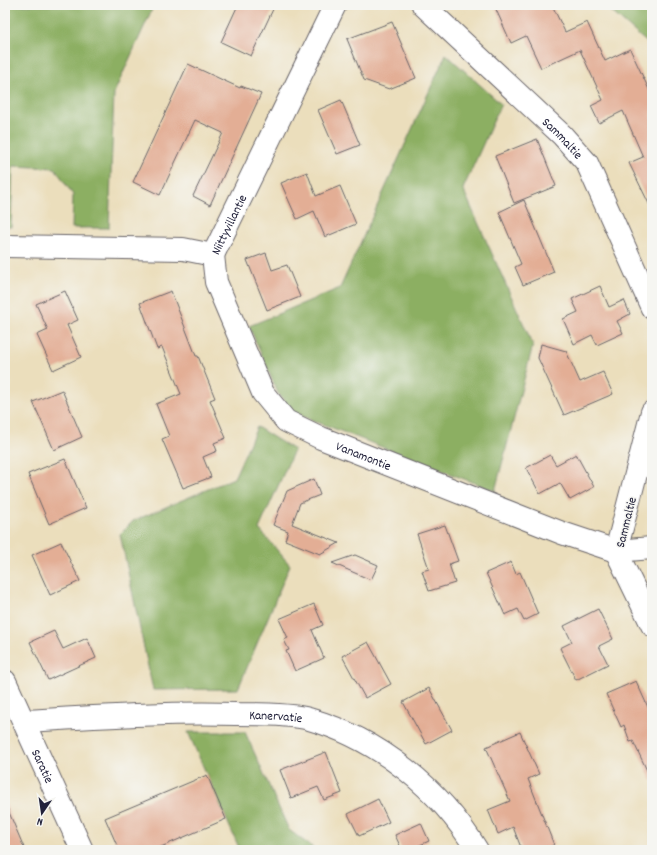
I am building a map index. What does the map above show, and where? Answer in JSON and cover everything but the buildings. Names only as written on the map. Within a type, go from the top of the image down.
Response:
[{"type":"street","name":"Niittyvillantie","points":[[5,246],[182,249],[213,255],[335,5]]},
{"type":"street","name":"Sammaltie","points":[[423,5],[562,135],[587,163],[652,308]]},
{"type":"street","name":"Vanamontie","points":[[213,255],[216,282],[263,393],[286,421],[335,444],[562,533],[616,551]]},
{"type":"street","name":"Sammaltie","points":[[652,412],[616,551],[652,625]]},
{"type":"street","points":[[616,551],[652,548]]},
{"type":"street","name":"Saratie","points":[[5,681],[82,850]]},
{"type":"street","name":"Kanervatie","points":[[24,721],[178,712],[255,714],[308,718],[356,736],[393,759],[442,801],[477,850]]},
{"type":"green space","points":[[5,5],[154,5],[114,93],[109,228],[72,228],[73,195],[55,168],[13,166],[11,227],[5,227]]},
{"type":"green space","points":[[604,5],[652,5],[652,47]]},
{"type":"green space","points":[[446,54],[501,104],[463,189],[533,345],[495,491],[294,413],[278,393],[249,326],[340,288]]},
{"type":"green space","points":[[257,427],[294,450],[259,529],[290,565],[238,689],[153,690],[120,534],[133,521],[234,478]]},
{"type":"green space","points":[[188,732],[245,732],[289,830],[316,850],[240,850]]}]
